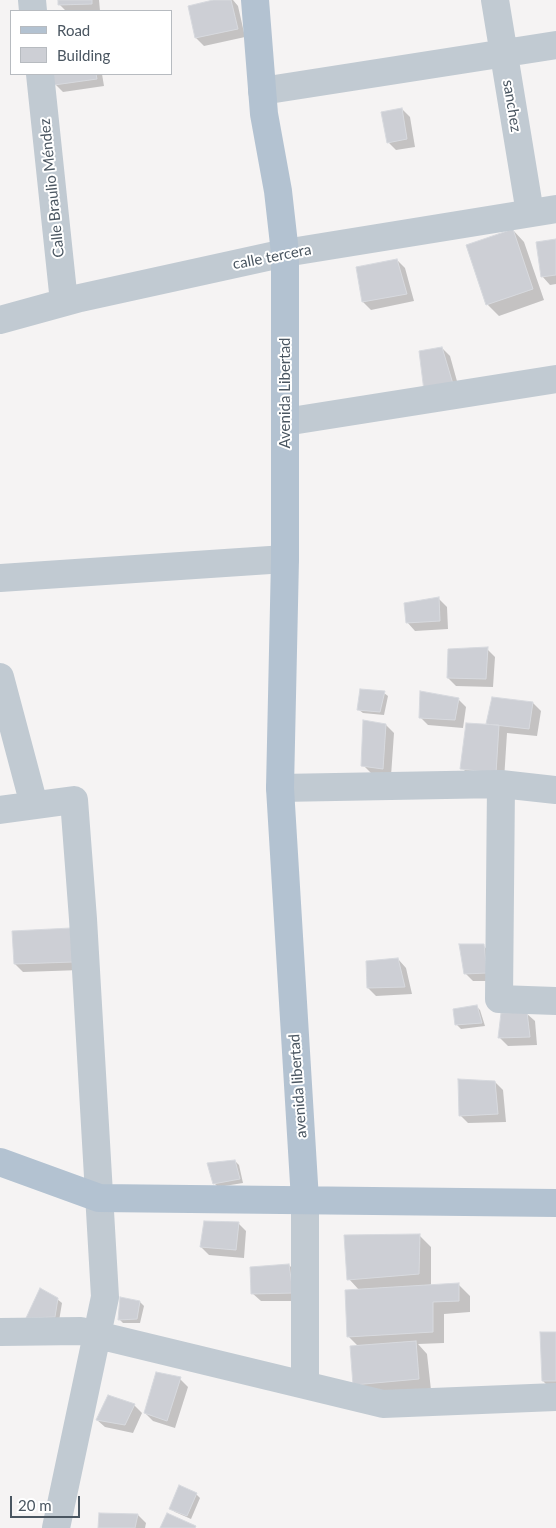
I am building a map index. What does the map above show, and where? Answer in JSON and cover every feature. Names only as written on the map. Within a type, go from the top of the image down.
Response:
[{"type":"main road","name":"Avenida Libertad","points":[[255,0],[264,114],[278,191],[285,254],[285,558],[280,788]]},
{"type":"main road","name":"avenida libertad","points":[[280,788],[305,1200]]},
{"type":"main road","points":[[0,1162],[99,1198],[556,1203]]},
{"type":"street","name":"sanchez","points":[[495,0],[504,54],[544,211]]},
{"type":"street","points":[[262,91],[556,46]]},
{"type":"street","name":"Calle Braulio Méndez","points":[[40,75],[64,302]]},
{"type":"street","name":"calle tercera","points":[[0,320],[64,302],[285,254],[544,211]]},
{"type":"street","points":[[285,422],[556,379]]},
{"type":"street","points":[[0,578],[285,558]]},
{"type":"street","points":[[0,677],[34,805]]},
{"type":"street","points":[[501,784],[499,999],[556,1000]]},
{"type":"street","points":[[280,788],[501,784],[556,790]]},
{"type":"street","points":[[0,810],[74,800],[84,928],[105,1297],[56,1528]]},
{"type":"street","name":"avenida libertad","points":[[305,1200],[305,1385]]},
{"type":"street","points":[[0,1332],[81,1332],[97,1335],[383,1404],[556,1397]]},
{"type":"building","points":[[58,0],[92,0],[92,4],[58,5]]},
{"type":"building","points":[[213,0],[231,0],[238,29],[195,38],[188,6]]},
{"type":"building","points":[[52,75],[96,75],[97,79],[54,85]]},
{"type":"building","points":[[402,108],[407,139],[387,143],[381,112]]},
{"type":"building","points":[[513,229],[533,289],[486,305],[466,245]]},
{"type":"building","points":[[556,239],[556,275],[541,277],[536,242]]},
{"type":"building","points":[[397,259],[407,294],[362,302],[356,267]]},
{"type":"building","points":[[442,347],[453,384],[424,391],[419,351]]},
{"type":"building","points":[[439,597],[440,621],[406,623],[404,603]]},
{"type":"building","points":[[488,647],[486,679],[447,678],[448,649]]},
{"type":"building","points":[[360,689],[385,691],[380,712],[357,710]]},
{"type":"building","points":[[420,691],[459,698],[455,720],[419,718]]},
{"type":"building","points":[[492,697],[533,702],[529,729],[486,724]]},
{"type":"building","points":[[363,720],[386,724],[383,769],[361,766]]},
{"type":"building","points":[[466,723],[499,725],[496,773],[460,769]]},
{"type":"building","points":[[71,928],[73,962],[14,964],[12,931]]},
{"type":"building","points":[[459,944],[484,944],[487,973],[464,974]]},
{"type":"building","points":[[398,958],[405,987],[367,988],[366,961]]},
{"type":"building","points":[[477,1005],[482,1023],[455,1025],[453,1009]]},
{"type":"building","points":[[527,1012],[530,1037],[498,1038],[501,1013]]},
{"type":"building","points":[[458,1079],[495,1081],[498,1114],[459,1116]]},
{"type":"building","points":[[235,1160],[240,1179],[213,1184],[207,1163]]},
{"type":"building","points":[[204,1221],[239,1222],[236,1250],[200,1247]]},
{"type":"building","points":[[420,1234],[419,1274],[347,1280],[344,1235]]},
{"type":"building","points":[[289,1264],[293,1293],[251,1294],[250,1267]]},
{"type":"building","points":[[459,1283],[459,1301],[433,1302],[433,1332],[347,1337],[345,1290]]},
{"type":"building","points":[[40,1288],[58,1298],[55,1317],[26,1318]]},
{"type":"building","points":[[120,1297],[140,1301],[137,1319],[118,1320]]},
{"type":"building","points":[[540,1332],[556,1332],[556,1381],[542,1381]]},
{"type":"building","points":[[416,1341],[419,1379],[353,1385],[350,1346]]},
{"type":"building","points":[[156,1372],[181,1377],[167,1421],[144,1413]]},
{"type":"building","points":[[108,1395],[135,1404],[125,1425],[96,1420]]},
{"type":"building","points":[[179,1485],[197,1493],[187,1516],[169,1509]]},
{"type":"building","points":[[99,1513],[138,1514],[135,1528],[98,1528]]},
{"type":"building","points":[[167,1513],[196,1526],[195,1528],[160,1528]]}]
